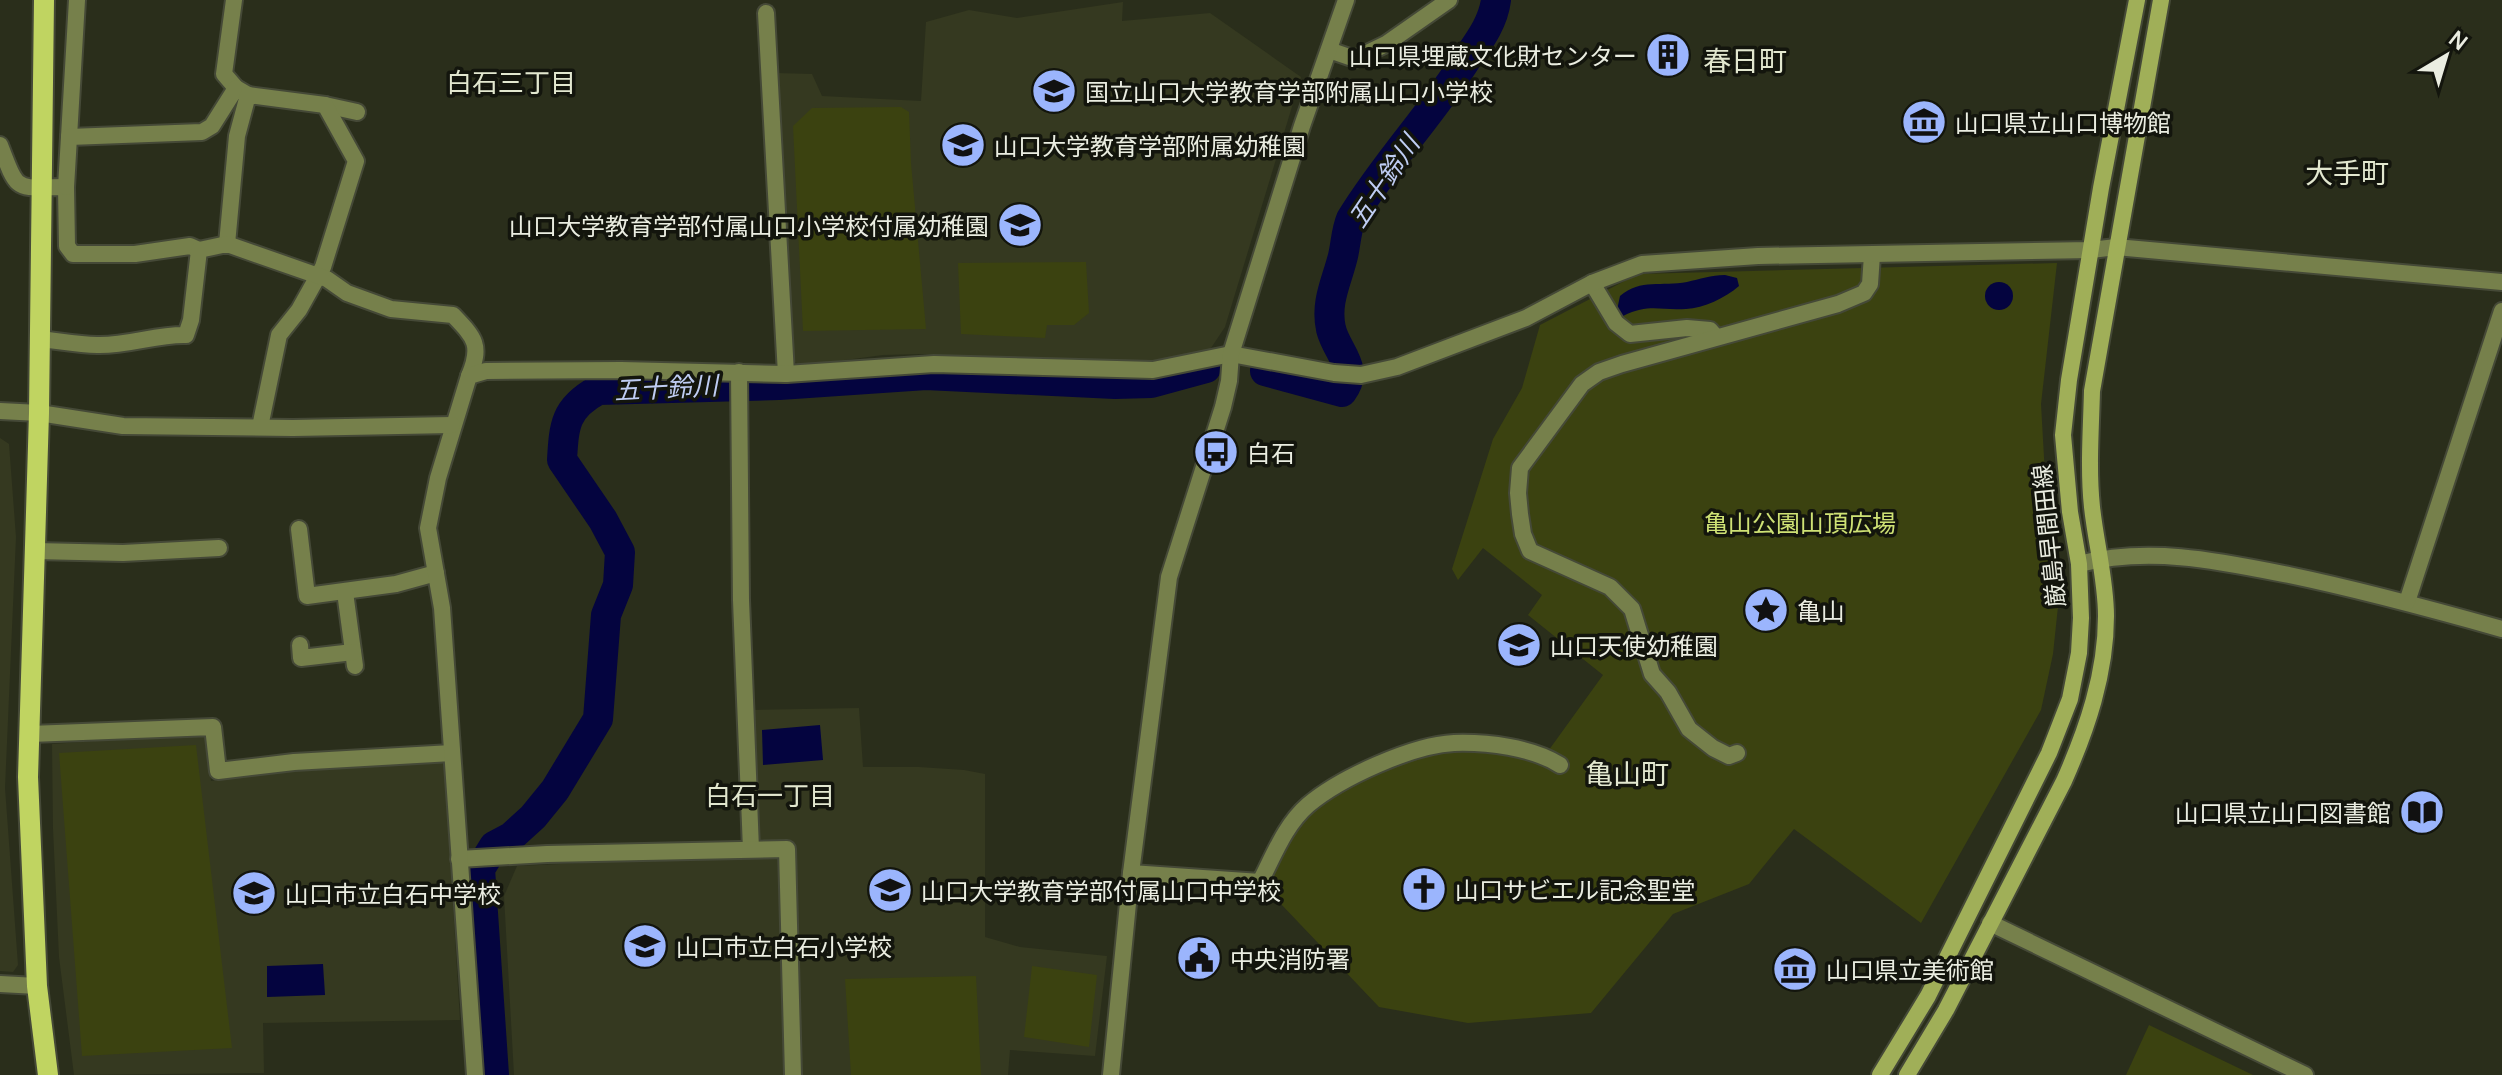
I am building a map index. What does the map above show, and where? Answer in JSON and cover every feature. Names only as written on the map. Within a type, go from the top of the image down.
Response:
[{"type":"main road","points":[[44,0],[39,413],[30,734],[31,873],[37,986],[48,1075]]},
{"type":"main road","name":"厳島早間田線","points":[[1880,1075],[1928,996],[2049,753],[2070,699],[2079,653],[2079,564],[2070,512],[2063,435],[2091,250],[2137,0]]},
{"type":"main road","name":"厳島早間田線","points":[[1907,1075],[1946,1010],[2064,781],[2081,743],[2094,700],[2106,617],[2091,481],[2092,391],[2161,0]]},
{"type":"street","points":[[77,0],[66,187],[67,246],[73,254],[135,254],[190,246],[199,250],[227,244],[318,276],[347,293],[391,309],[453,315],[476,342],[477,357],[452,425],[428,528],[442,608],[452,753],[466,859],[475,1075]]},
{"type":"street","points":[[234,0],[224,74],[242,91],[357,112]]},
{"type":"street","points":[[1111,1075],[1131,873],[1169,577],[1223,407],[1231,354],[1346,0]]},
{"type":"street","points":[[1329,50],[1355,59],[1386,44],[1449,0]]},
{"type":"street","points":[[766,13],[786,374]]},
{"type":"street","points":[[69,137],[202,132],[212,126],[242,91]]},
{"type":"street","points":[[227,244],[242,91]]},
{"type":"street","points":[[260,427],[279,335],[299,310],[318,276],[356,161],[325,105]]},
{"type":"street","points":[[0,145],[13,180],[20,186],[66,187]]},
{"type":"street","points":[[469,376],[486,371],[740,383],[786,374],[934,364],[1153,370],[1231,354],[1361,375],[1397,367],[1526,318],[1592,283],[1642,264],[1758,256],[2116,247],[2502,282]]},
{"type":"street","points":[[40,339],[99,346],[186,335],[191,320],[199,250]]},
{"type":"street","points":[[1737,753],[1729,756],[1713,748],[1689,729],[1668,692],[1652,674],[1632,609],[1610,587],[1530,551],[1523,534],[1518,493],[1520,468],[1582,384],[1599,372],[1838,304],[1864,293],[1872,274],[1872,255]]},
{"type":"street","points":[[1592,283],[1616,323],[1630,334],[1687,328],[1710,330],[1716,337]]},
{"type":"street","points":[[2407,602],[2502,311]]},
{"type":"street","points":[[740,383],[741,600],[751,849]]},
{"type":"street","points":[[0,411],[39,413],[123,426],[452,425]]},
{"type":"street","points":[[299,529],[307,596],[396,584],[436,573]]},
{"type":"street","points":[[35,551],[123,553],[219,548]]},
{"type":"street","points":[[2079,564],[2129,555],[2196,558],[2349,588],[2502,629]]},
{"type":"street","points":[[300,645],[301,658],[354,659],[345,592]]},
{"type":"street","points":[[30,734],[213,727],[218,771],[294,762],[452,753]]},
{"type":"street","points":[[1131,873],[1260,882],[1287,829],[1308,805],[1352,774],[1413,752],[1451,743],[1483,744],[1543,754],[1560,765]]},
{"type":"street","points":[[466,859],[506,855],[787,849],[793,1075]]},
{"type":"street","points":[[1990,923],[2305,1075]]},
{"type":"street","points":[[0,984],[37,986]]},
{"type":"shaded area","name":"山口大学教育学部付属山口小学校付属幼稚園","points":[[1123,2],[1122,21],[1210,13],[1301,77],[1225,327],[1209,351],[1137,363],[922,354],[883,355],[800,366],[792,359],[775,73],[812,74],[822,96],[921,101],[926,22],[969,10],[1017,18]]},
{"type":"shaded area","points":[[1725,275],[1737,278],[1739,286],[1707,304],[1686,309],[1648,309],[1623,316],[1617,310],[1620,296],[1636,287]]},
{"type":"shaded area","points":[[1999,282],[2009,286],[2013,296],[2009,306],[1999,310],[1989,306],[1985,296],[1989,286]]},
{"type":"shaded area","points":[[0,438],[9,444],[16,537],[5,788],[18,965],[13,972],[0,971]]},
{"type":"shaded area","name":"山口大学教育学部付属山口中学校","points":[[859,708],[863,767],[919,767],[985,774],[985,937],[1020,947],[1107,956],[1095,1056],[1010,1050],[1008,1075],[801,1075],[794,843],[755,839],[750,710]]},
{"type":"shaded area","points":[[820,725],[823,760],[763,765],[762,730]]},
{"type":"shaded area","name":"山口市立白石中学校","points":[[206,733],[211,781],[444,758],[460,1020],[263,1023],[264,1073],[74,1075],[59,957],[52,744]]},
{"type":"shaded area","name":"山口市立白石小学校","points":[[775,854],[781,859],[786,1075],[514,1075],[504,896],[517,866]]},
{"type":"shaded area","points":[[323,964],[325,995],[267,997],[267,966]]},
{"type":"green space","points":[[901,107],[909,112],[926,329],[803,331],[793,126],[812,108]]},
{"type":"green space","points":[[1086,262],[1089,313],[1074,325],[1047,325],[1045,338],[961,334],[958,263]]},
{"type":"green space","name":"亀山公園山頂広場","points":[[2057,263],[2041,404],[2045,475],[2057,554],[2059,597],[2053,654],[2041,710],[1921,923],[1794,829],[1749,884],[1673,914],[1591,1013],[1468,1023],[1379,1007],[1260,882],[1287,829],[1352,774],[1451,743],[1546,754],[1603,675],[1528,615],[1542,595],[1483,548],[1458,580],[1452,569],[1493,439],[1522,388],[1540,325],[1638,274]]},
{"type":"green space","points":[[196,745],[232,1048],[82,1056],[59,753]]},
{"type":"green space","points":[[1032,966],[1097,975],[1089,1047],[1024,1037]]},
{"type":"green space","points":[[976,976],[981,1075],[851,1075],[845,979]]},
{"type":"green space","points":[[2149,1025],[2253,1075],[2126,1075]]},
{"type":"waterway","name":"五十鈴川","points":[[1265,371],[1342,392],[1347,383],[1348,368],[1331,329],[1330,310],[1351,219],[1476,46],[1489,24],[1496,0]]},
{"type":"waterway","name":"五十鈴川","points":[[494,1075],[480,869],[494,846],[511,837],[533,817],[555,790],[598,719],[606,615],[618,585],[620,552],[603,520],[562,460],[568,419],[579,404],[598,390],[779,385],[926,375],[1151,383],[1206,368]]},
{"type":"place","name":"山口県埋蔵文化財センター","points":[[1668,55]]},
{"type":"place","name":"国立山口大学教育学部附属山口小学校","points":[[1054,91]]},
{"type":"place","name":"山口県立山口博物館","points":[[1924,122]]},
{"type":"place","name":"山口大学教育学部附属幼稚園","points":[[963,145]]},
{"type":"place","name":"山口大学教育学部付属山口小学校付属幼稚園","points":[[1020,225]]},
{"type":"place","name":"白石","points":[[1216,452]]},
{"type":"place","name":"亀山","points":[[1766,610]]},
{"type":"place","name":"山口天使幼稚園","points":[[1519,645]]},
{"type":"place","name":"山口県立山口図書館","points":[[2422,812]]},
{"type":"place","name":"山口サビエル記念聖堂","points":[[1424,889]]},
{"type":"place","name":"山口大学教育学部付属山口中学校","points":[[890,890]]},
{"type":"place","name":"山口市立白石中学校","points":[[254,893]]},
{"type":"place","name":"山口市立白石小学校","points":[[645,946]]},
{"type":"place","name":"中央消防署","points":[[1199,958]]},
{"type":"place","name":"山口県立美術館","points":[[1795,969]]},
{"type":"district","name":"春日町","points":[[1745,60]]},
{"type":"district","name":"白石三丁目","points":[[511,82]]},
{"type":"district","name":"大手町","points":[[2347,172]]},
{"type":"district","name":"亀山町","points":[[1627,773]]},
{"type":"district","name":"白石一丁目","points":[[770,795]]}]
